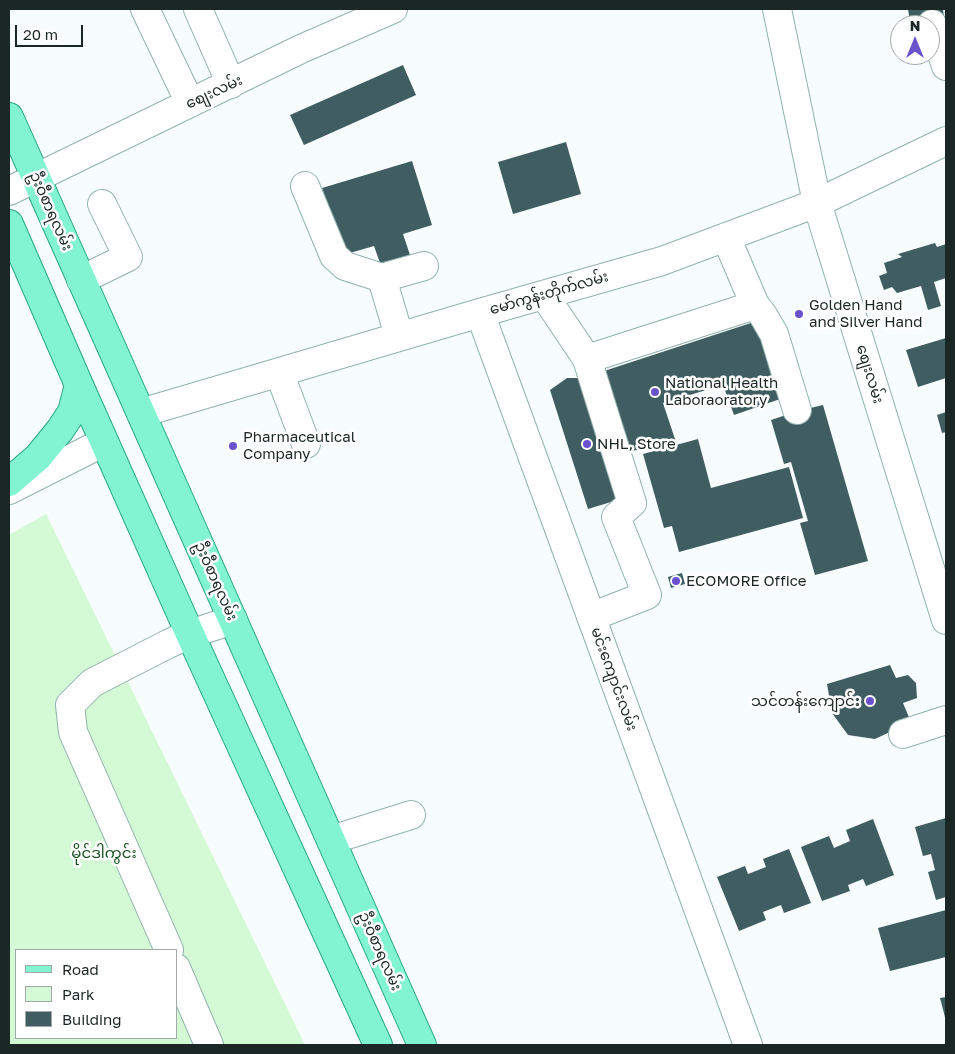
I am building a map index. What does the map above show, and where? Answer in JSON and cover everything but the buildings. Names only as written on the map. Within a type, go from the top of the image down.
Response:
[{"type":"main road","name":"ဦးဝီစာရလမ်း","points":[[9,117],[422,1045]]},
{"type":"main road","points":[[9,224],[190,634],[376,1042],[410,1019]]},
{"type":"main road","points":[[9,482],[38,456],[60,430],[72,412],[79,385]]},
{"type":"main road","points":[[293,859],[331,840]]},
{"type":"street","points":[[145,9],[190,103]]},
{"type":"street","points":[[198,9],[231,84]]},
{"type":"street","name":"စျေးလမ်း","points":[[777,9],[817,203],[946,620]]},
{"type":"street","name":"စျေးလမ်း","points":[[9,191],[384,11]]},
{"type":"street","points":[[940,48],[946,66]]},
{"type":"street","name":"မော်ကွန်းတိုက်လမ်း","points":[[141,413],[399,336],[662,261],[817,203],[946,141]]},
{"type":"street","points":[[305,186],[334,256],[346,266],[382,278],[424,266]]},
{"type":"street","points":[[81,280],[128,257],[102,204]]},
{"type":"street","points":[[726,237],[754,305],[763,315],[774,334],[797,410]]},
{"type":"street","points":[[382,278],[399,336]]},
{"type":"street","points":[[544,294],[586,359],[632,503],[616,517],[647,595],[591,617]]},
{"type":"street","points":[[586,359],[754,305]]},
{"type":"street","name":"မင်းကျောင်းလမ်း","points":[[480,313],[748,1045]]},
{"type":"street","points":[[279,372],[306,444]]},
{"type":"street","points":[[9,490],[104,442]]},
{"type":"street","points":[[169,949],[73,732],[70,705],[92,682],[190,634],[233,620]]},
{"type":"street","points":[[903,734],[946,720]]},
{"type":"street","points":[[331,840],[411,815]]},
{"type":"street","points":[[178,973],[208,1045]]},
{"type":"green space","name":"မိုင်ဒါကွင်း","points":[[46,514],[305,1045],[9,1045],[9,535]]},
{"type":"place","name":"Golden Hand and Silver Hand","points":[[799,314]]},
{"type":"place","name":"National Health Laboraoratory","points":[[655,392]]},
{"type":"place","name":"NHL, Store","points":[[587,444]]},
{"type":"place","name":"Pharmaceutical Company","points":[[233,446]]},
{"type":"place","name":"ECOMORE Office","points":[[676,581]]},
{"type":"place","name":"သင်တန်းကျောင်း","points":[[870,701]]}]
